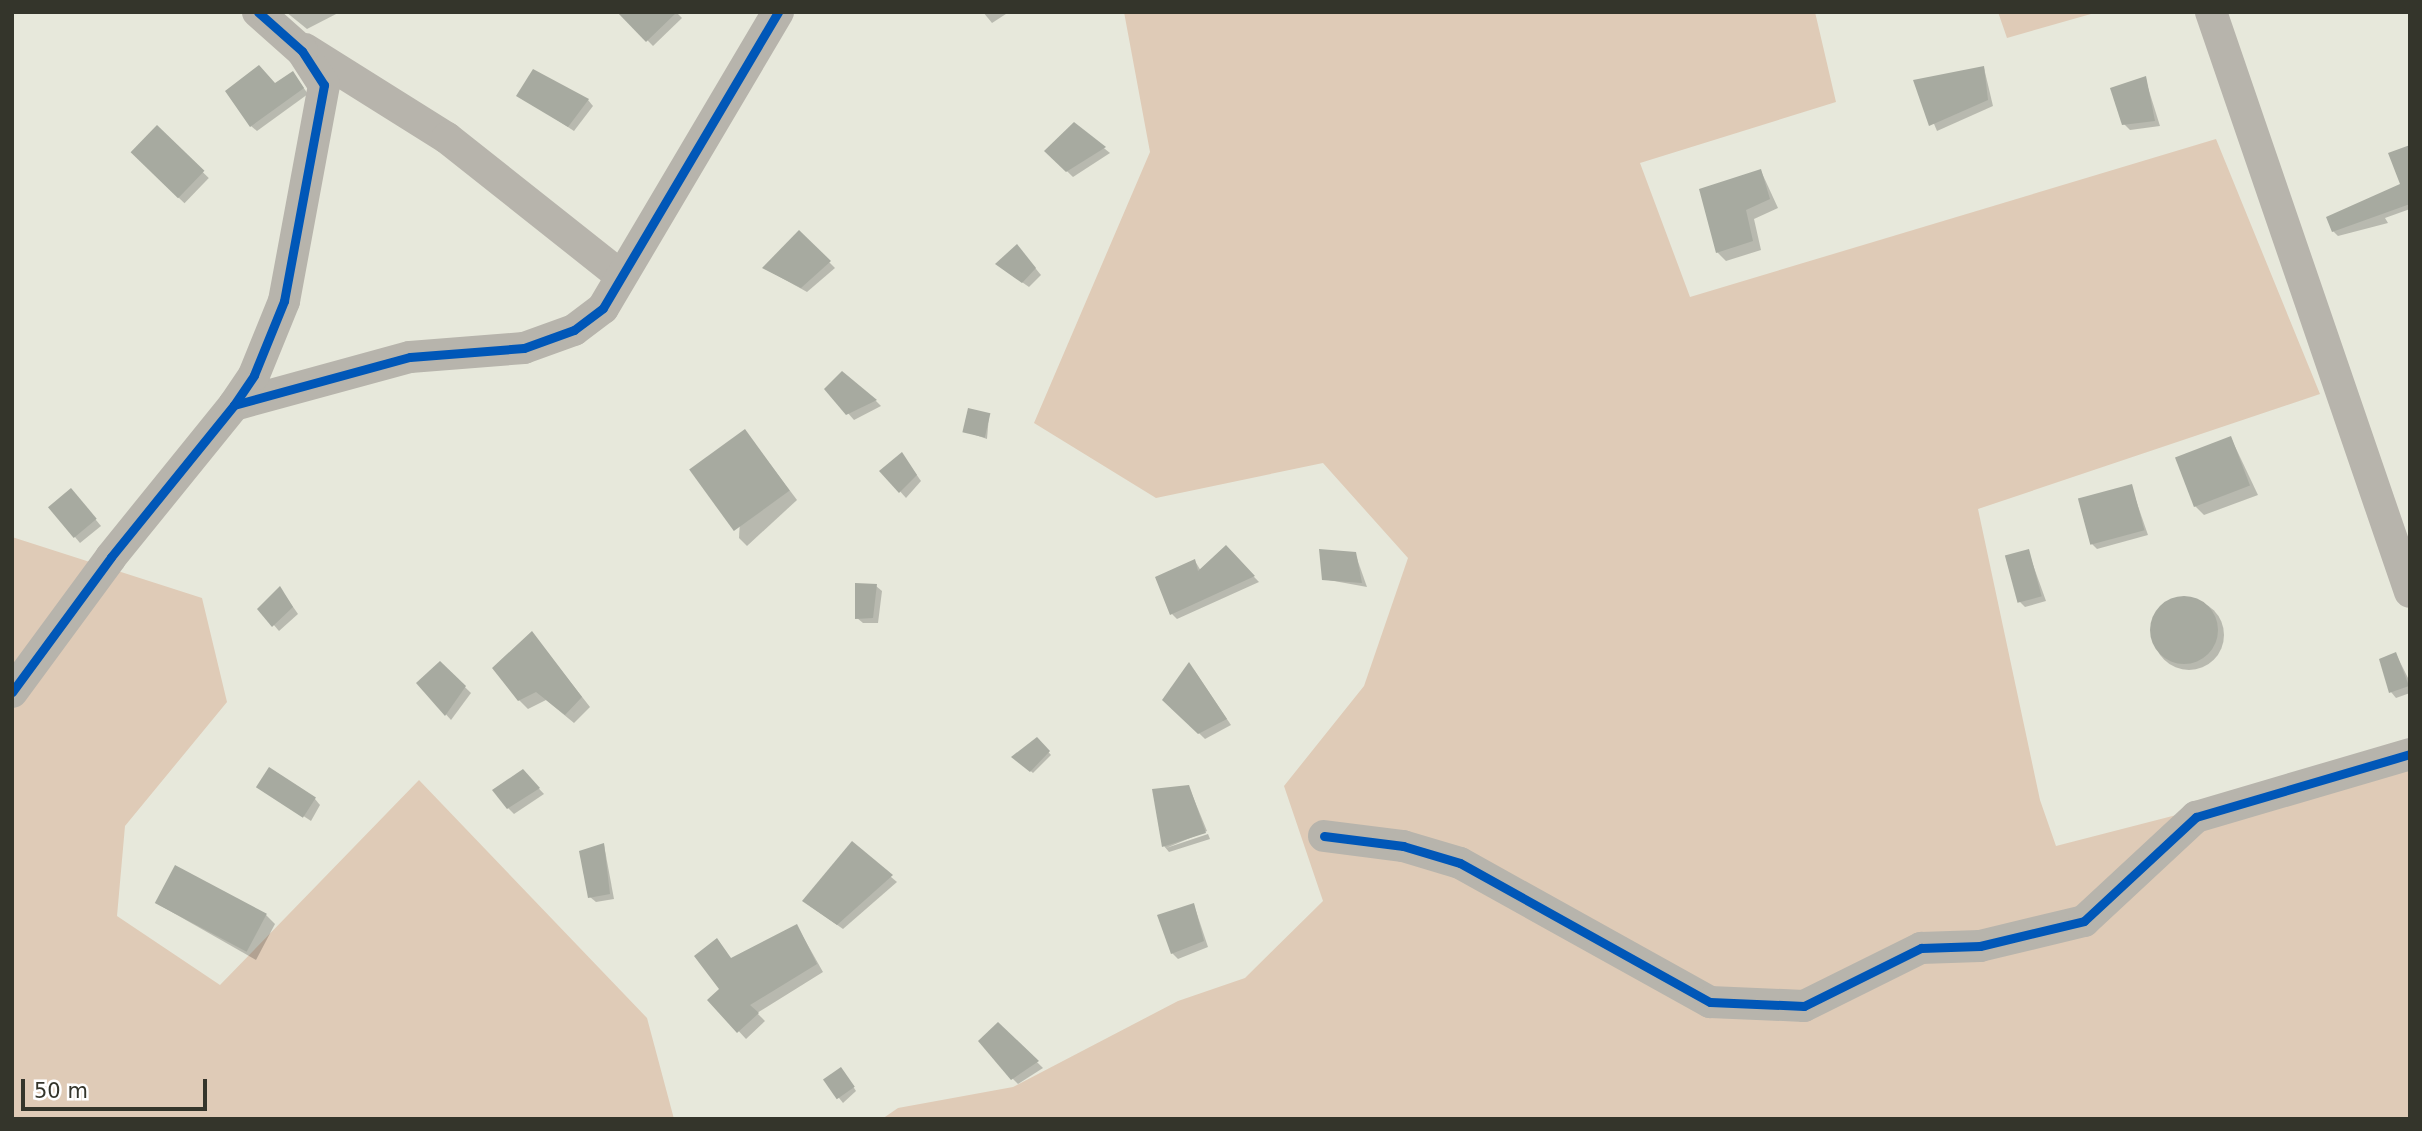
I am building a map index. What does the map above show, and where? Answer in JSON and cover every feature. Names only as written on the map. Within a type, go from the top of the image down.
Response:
[{"type":"street","points":[[12,692],[111,556],[234,405],[254,374],[284,301],[325,92],[320,72],[258,12]]},
{"type":"street","points":[[234,405],[410,357],[524,348],[575,330],[603,308],[778,12]]},
{"type":"street","points":[[2211,12],[2410,592]]},
{"type":"street","points":[[289,40],[396,102],[621,276]]},
{"type":"street","points":[[1324,836],[1403,846],[1460,863],[1710,1002],[1804,1006],[1921,948],[1980,946],[2084,922],[2196,817],[2410,754]]},
{"type":"shaded area","points":[[1124,12],[1815,12],[1836,102],[1640,163],[1690,297],[2216,139],[2320,394],[1978,509],[2040,800],[2056,846],[2410,755],[2410,1119],[882,1119],[898,1108],[1013,1087],[1178,1001],[1245,978],[1323,901],[1284,786],[1364,686],[1408,558],[1323,463],[1156,498],[1034,423],[1150,152]]},
{"type":"shaded area","points":[[1998,12],[2098,12],[2007,38]]},
{"type":"shaded area","points":[[12,537],[202,598],[227,702],[125,826],[117,916],[220,985],[419,780],[647,1018],[674,1119],[12,1119]]},
{"type":"building","points":[[617,12],[677,12],[646,42]]},
{"type":"building","points":[[259,65],[275,83],[293,71],[304,88],[250,127],[225,91]]},
{"type":"building","points":[[1984,66],[1988,100],[1929,126],[1913,80]]},
{"type":"building","points":[[533,69],[589,99],[568,127],[516,96]]},
{"type":"building","points":[[2146,76],[2155,121],[2122,125],[2110,88]]},
{"type":"building","points":[[1074,122],[1106,147],[1066,172],[1044,151]]},
{"type":"building","points":[[157,125],[204,171],[178,198],[131,152]]},
{"type":"building","points":[[2410,145],[2410,204],[2332,232],[2326,217],[2400,184],[2388,153]]},
{"type":"building","points":[[1761,169],[1770,199],[1746,210],[1753,241],[1716,253],[1699,189]]},
{"type":"building","points":[[799,230],[831,261],[801,288],[762,268]]},
{"type":"building","points":[[1017,244],[1036,268],[1022,283],[995,264]]},
{"type":"building","points":[[842,371],[877,400],[846,415],[824,389]]},
{"type":"building","points":[[968,408],[990,413],[985,438],[962,432]]},
{"type":"building","points":[[745,429],[790,490],[734,531],[689,470]]},
{"type":"building","points":[[2231,436],[2250,485],[2194,507],[2175,458]]},
{"type":"building","points":[[902,452],[917,475],[899,493],[879,471]]},
{"type":"building","points":[[2132,484],[2144,530],[2090,545],[2078,498]]},
{"type":"building","points":[[71,488],[97,519],[74,538],[48,507]]},
{"type":"building","points":[[1226,545],[1255,576],[1170,615],[1155,577],[1195,559],[1198,571]]},
{"type":"building","points":[[1319,549],[1356,552],[1362,583],[1322,580]]},
{"type":"building","points":[[2029,549],[2042,596],[2018,603],[2005,555]]},
{"type":"building","points":[[855,583],[877,584],[873,618],[855,619]]},
{"type":"building","points":[[280,586],[293,607],[272,627],[257,609]]},
{"type":"building","points":[[2184,596],[2197,599],[2208,606],[2215,617],[2218,630],[2215,643],[2208,654],[2197,661],[2184,664],[2171,661],[2160,654],[2153,643],[2150,630],[2153,617],[2160,606],[2171,599]]},
{"type":"building","points":[[532,631],[582,697],[565,715],[536,692],[518,701],[492,668]]},
{"type":"building","points":[[2396,652],[2409,686],[2389,693],[2379,659]]},
{"type":"building","points":[[440,661],[466,686],[445,716],[416,683]]},
{"type":"building","points":[[1189,662],[1227,719],[1198,734],[1162,700]]},
{"type":"building","points":[[1037,737],[1050,751],[1030,772],[1011,757]]},
{"type":"building","points":[[269,767],[316,797],[303,818],[256,787]]},
{"type":"building","points":[[523,769],[540,788],[507,809],[492,790]]},
{"type":"building","points":[[1189,785],[1206,833],[1162,847],[1152,789]]},
{"type":"building","points":[[852,841],[893,875],[837,925],[802,901]]},
{"type":"building","points":[[604,843],[610,894],[588,898],[579,851]]},
{"type":"building","points":[[175,865],[267,914],[247,952],[155,903]]},
{"type":"building","points":[[1194,903],[1204,941],[1171,954],[1157,915]]},
{"type":"building","points":[[797,924],[817,964],[750,1005],[759,1013],[737,1033],[707,1000],[719,989],[694,956],[717,938],[731,958]]},
{"type":"building","points":[[998,1022],[1039,1061],[1011,1080],[978,1041]]},
{"type":"building","points":[[841,1067],[855,1087],[837,1099],[823,1080]]},
{"type":"cycle path","points":[[12,692],[111,557],[234,405],[254,375],[284,301],[324,85],[302,51],[258,12]]},
{"type":"cycle path","points":[[234,405],[410,357],[524,348],[574,330],[603,308],[778,12]]},
{"type":"cycle path","points":[[1324,836],[1403,846],[1460,863],[1710,1002],[1804,1006],[1921,948],[1980,946],[2084,921],[2196,817],[2410,754]]}]
